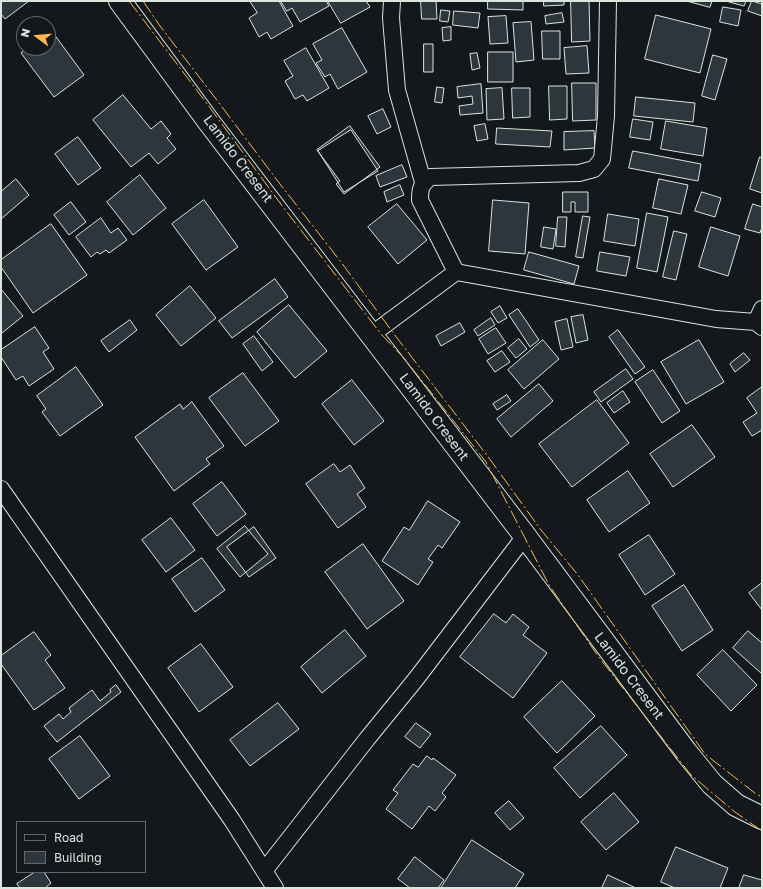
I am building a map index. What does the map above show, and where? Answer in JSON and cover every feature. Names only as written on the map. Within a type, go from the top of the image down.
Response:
[{"type":"street","name":"Lamido Cresent","points":[[120,1],[209,122],[525,536],[686,752],[712,784],[736,805],[762,818]]},
{"type":"street","points":[[392,1],[391,18],[397,90],[424,182]]},
{"type":"street","points":[[456,272],[420,200],[420,189],[424,182],[430,177],[579,173],[594,169],[602,159],[606,116],[608,1]]},
{"type":"street","points":[[371,335],[456,272],[716,319],[760,319]]},
{"type":"street","points":[[1,489],[232,820],[276,888]]},
{"type":"street","points":[[264,871],[416,679],[525,536]]},
{"type":"building","points":[[1,1],[29,1],[5,19],[1,14]]},
{"type":"building","points":[[250,1],[279,1],[293,26],[271,39],[267,32],[259,37],[249,18],[257,13]]},
{"type":"building","points":[[281,1],[326,1],[329,6],[300,22],[292,8],[287,11]]},
{"type":"building","points":[[328,1],[366,1],[370,7],[341,23]]},
{"type":"building","points":[[421,1],[436,1],[437,19],[422,19]]},
{"type":"building","points":[[488,1],[523,1],[523,10],[488,9]]},
{"type":"building","points":[[544,1],[564,1],[564,5],[544,6]]},
{"type":"building","points":[[571,1],[589,1],[590,41],[572,42]]},
{"type":"building","points":[[687,1],[712,1],[710,7]]},
{"type":"building","points":[[729,1],[746,1],[744,6]]},
{"type":"building","points":[[752,1],[762,4],[762,16],[748,11]]},
{"type":"building","points":[[723,7],[741,10],[738,26],[720,22]]},
{"type":"building","points":[[441,10],[450,11],[448,22],[440,21]]},
{"type":"building","points":[[454,11],[480,13],[478,28],[453,25]]},
{"type":"building","points":[[562,13],[564,22],[546,24],[545,16]]},
{"type":"building","points":[[656,15],[711,29],[700,73],[645,59]]},
{"type":"building","points":[[506,16],[508,43],[490,44],[488,17]]},
{"type":"building","points":[[531,22],[534,60],[516,62],[513,23]]},
{"type":"building","points":[[451,27],[451,40],[443,41],[442,28]]},
{"type":"building","points":[[342,28],[367,72],[338,89],[330,74],[325,77],[316,63],[322,60],[313,44]]},
{"type":"building","points":[[542,31],[560,31],[560,59],[543,59]]},
{"type":"building","points":[[56,37],[84,75],[54,97],[23,56],[56,56]]},
{"type":"building","points":[[424,44],[433,44],[433,72],[424,72]]},
{"type":"building","points":[[587,46],[589,73],[566,74],[564,48]]},
{"type":"building","points":[[306,48],[329,88],[307,101],[303,95],[295,99],[285,81],[293,76],[284,61]]},
{"type":"building","points":[[488,52],[513,52],[513,82],[488,82]]},
{"type":"building","points":[[477,53],[480,68],[472,70],[470,54]]},
{"type":"building","points":[[713,55],[727,59],[715,100],[702,96]]},
{"type":"building","points":[[572,83],[596,83],[596,120],[573,121]]},
{"type":"building","points":[[481,84],[483,113],[460,115],[459,106],[473,104],[472,96],[458,98],[457,87]]},
{"type":"building","points":[[549,86],[567,86],[567,119],[550,120]]},
{"type":"building","points":[[437,87],[444,88],[442,103],[435,102]]},
{"type":"building","points":[[502,88],[504,119],[487,120],[486,89]]},
{"type":"building","points":[[512,88],[530,88],[530,117],[513,118]]},
{"type":"building","points":[[123,95],[151,129],[161,121],[171,134],[167,138],[176,149],[158,164],[149,153],[131,167],[93,120]]},
{"type":"building","points":[[636,97],[695,103],[693,122],[634,116]]},
{"type":"building","points":[[383,109],[391,127],[377,134],[368,116]]},
{"type":"building","points":[[633,119],[653,122],[650,140],[630,137]]},
{"type":"building","points":[[666,121],[707,128],[703,156],[661,149]]},
{"type":"building","points":[[485,124],[488,139],[477,141],[474,126]]},
{"type":"building","points":[[350,126],[380,167],[344,194],[336,184],[340,181],[317,150]]},
{"type":"building","points":[[497,128],[552,131],[550,147],[496,144]]},
{"type":"building","points":[[351,130],[378,171],[344,192],[318,151]]},
{"type":"building","points":[[594,131],[595,148],[564,150],[564,132]]},
{"type":"building","points":[[78,137],[101,168],[78,185],[55,154]]},
{"type":"building","points":[[633,151],[701,164],[698,181],[629,168]]},
{"type":"building","points":[[760,157],[762,158],[762,193],[750,189]]},
{"type":"building","points":[[402,165],[407,177],[380,187],[376,176]]},
{"type":"building","points":[[140,175],[166,208],[133,235],[107,202]]},
{"type":"building","points":[[16,179],[29,195],[1,219],[1,192]]},
{"type":"building","points":[[659,179],[688,185],[681,214],[653,208]]},
{"type":"building","points":[[400,185],[404,195],[387,202],[384,192]]},
{"type":"building","points":[[563,192],[588,192],[588,212],[575,212],[575,202],[571,202],[571,212],[563,212]]},
{"type":"building","points":[[702,192],[721,198],[715,217],[695,211]]},
{"type":"building","points":[[204,200],[238,247],[206,270],[172,224]]},
{"type":"building","points":[[493,200],[529,203],[525,254],[489,251]]},
{"type":"building","points":[[71,202],[86,222],[69,235],[54,215]]},
{"type":"building","points":[[397,204],[427,240],[398,264],[368,227]]},
{"type":"building","points":[[753,204],[762,207],[762,227],[760,233],[745,229]]},
{"type":"building","points":[[647,213],[668,217],[657,272],[637,268]]},
{"type":"building","points":[[608,214],[639,219],[635,246],[604,241]]},
{"type":"building","points":[[583,216],[590,217],[583,258],[576,257]]},
{"type":"building","points":[[558,217],[567,217],[565,247],[556,246]]},
{"type":"building","points":[[101,218],[111,233],[118,228],[127,240],[109,253],[106,250],[100,254],[97,252],[91,257],[76,237]]},
{"type":"building","points":[[51,224],[87,275],[33,313],[1,267],[1,260]]},
{"type":"building","points":[[544,227],[556,229],[553,249],[541,247]]},
{"type":"building","points":[[711,227],[740,236],[728,276],[699,267]]},
{"type":"building","points":[[674,231],[687,234],[676,280],[663,277]]},
{"type":"building","points":[[529,252],[579,266],[574,284],[524,270]]},
{"type":"building","points":[[600,252],[630,257],[626,276],[597,271]]},
{"type":"building","points":[[275,279],[288,297],[232,338],[219,321]]},
{"type":"building","points":[[190,286],[216,318],[181,346],[156,315]]},
{"type":"building","points":[[1,289],[23,316],[2,333],[1,332]]},
{"type":"building","points":[[289,305],[327,351],[295,378],[257,332]]},
{"type":"building","points":[[500,306],[507,318],[498,323],[491,312]]},
{"type":"building","points":[[518,309],[539,340],[530,347],[509,315]]},
{"type":"building","points":[[583,315],[588,340],[576,343],[571,317]]},
{"type":"building","points":[[491,318],[495,325],[478,336],[474,330]]},
{"type":"building","points":[[567,319],[573,347],[561,350],[555,322]]},
{"type":"building","points":[[130,320],[137,330],[109,352],[101,341]]},
{"type":"building","points":[[460,323],[465,332],[441,346],[436,336]]},
{"type":"building","points":[[35,327],[49,348],[43,352],[54,369],[29,386],[23,376],[16,380],[1,357],[1,350]]},
{"type":"building","points":[[496,328],[506,343],[488,354],[479,339]]},
{"type":"building","points":[[618,330],[645,367],[635,374],[609,337]]},
{"type":"building","points":[[254,336],[273,362],[262,371],[243,344]]},
{"type":"building","points":[[519,339],[527,349],[516,358],[508,348]]},
{"type":"building","points":[[543,340],[559,359],[524,389],[508,370]]},
{"type":"building","points":[[699,340],[724,382],[686,404],[661,362]]},
{"type":"building","points":[[502,351],[510,362],[495,372],[487,361]]},
{"type":"building","points":[[744,353],[750,360],[735,372],[730,364]]},
{"type":"building","points":[[76,367],[103,405],[60,436],[42,412],[46,409],[37,396]]},
{"type":"building","points":[[626,369],[633,379],[601,402],[594,392]]},
{"type":"building","points":[[653,370],[680,411],[662,423],[635,382]]},
{"type":"building","points":[[243,373],[279,421],[245,446],[209,398]]},
{"type":"building","points":[[352,380],[384,421],[354,445],[322,404]]},
{"type":"building","points":[[539,384],[553,401],[511,437],[497,419]]},
{"type":"building","points":[[762,387],[762,430],[752,436],[743,422],[757,413],[747,398]]},
{"type":"building","points":[[623,391],[630,402],[614,413],[607,403]]},
{"type":"building","points":[[507,395],[511,401],[497,410],[493,404]]},
{"type":"building","points":[[597,400],[629,443],[572,487],[539,444]]},
{"type":"building","points":[[192,402],[224,446],[206,459],[210,464],[174,491],[135,437],[180,404],[183,409]]},
{"type":"building","points":[[692,425],[715,457],[673,487],[650,454]]},
{"type":"building","points":[[334,464],[340,472],[350,465],[365,488],[357,494],[366,507],[338,528],[306,484]]},
{"type":"building","points":[[628,471],[650,503],[609,532],[587,500]]},
{"type":"building","points":[[222,482],[246,514],[217,536],[193,504]]},
{"type":"building","points":[[428,501],[460,522],[442,548],[438,545],[428,559],[433,562],[418,585],[382,561],[404,527],[409,530]]},
{"type":"building","points":[[171,518],[195,550],[166,572],[142,540]]},
{"type":"building","points":[[245,526],[268,554],[240,577],[217,549]]},
{"type":"building","points":[[254,527],[276,558],[249,577],[227,547]]},
{"type":"building","points":[[649,535],[675,574],[645,595],[619,555]]},
{"type":"building","points":[[363,544],[404,601],[367,629],[325,572]]},
{"type":"building","points":[[202,558],[225,590],[195,612],[172,579]]},
{"type":"building","points":[[762,583],[762,610],[749,593]]},
{"type":"building","points":[[684,585],[713,630],[682,651],[652,606]]},
{"type":"building","points":[[494,614],[506,623],[513,614],[529,627],[523,635],[547,653],[513,698],[460,657]]},
{"type":"building","points":[[345,630],[366,656],[322,693],[301,667]]},
{"type":"building","points":[[748,631],[762,643],[762,674],[733,648]]},
{"type":"building","points":[[34,632],[51,655],[45,660],[65,688],[34,710],[1,664],[1,656]]},
{"type":"building","points":[[201,644],[233,687],[199,712],[168,668]]},
{"type":"building","points":[[723,650],[757,685],[731,711],[697,675]]},
{"type":"building","points":[[562,681],[595,716],[557,753],[524,717]]},
{"type":"building","points":[[116,685],[121,692],[57,742],[44,726],[59,714],[63,719],[71,712],[69,708],[92,690],[100,701],[111,692],[110,690]]},
{"type":"building","points":[[278,703],[299,729],[250,766],[230,740]]},
{"type":"building","points":[[416,723],[431,734],[420,748],[405,737]]},
{"type":"building","points":[[601,726],[627,755],[580,798],[554,768]]},
{"type":"building","points":[[80,736],[110,776],[79,799],[49,759]]},
{"type":"building","points":[[427,756],[432,760],[433,758],[456,775],[442,793],[446,797],[435,811],[429,806],[412,829],[386,809],[398,793],[393,790],[413,764],[418,767]]},
{"type":"building","points":[[614,793],[639,822],[606,850],[581,822]]},
{"type":"building","points":[[509,801],[524,818],[510,830],[495,813]]},
{"type":"building","points":[[472,840],[524,874],[515,888],[441,888]]},
{"type":"building","points":[[676,847],[728,868],[720,888],[675,888],[661,882]]},
{"type":"building","points":[[415,857],[444,880],[438,888],[410,888],[398,879]]},
{"type":"building","points":[[34,873],[45,873],[51,883],[45,888],[20,888],[17,884]]},
{"type":"building","points":[[608,875],[636,888],[602,888]]},
{"type":"building","points":[[744,875],[762,880],[762,888],[739,888]]},
{"type":"power","points":[[129,1],[283,207],[381,334],[403,357],[486,462],[549,585],[598,656],[691,775],[735,812],[762,831]]},
{"type":"power","points":[[143,1],[160,26],[489,458],[541,530],[578,575],[705,754],[756,794],[762,797]]}]
